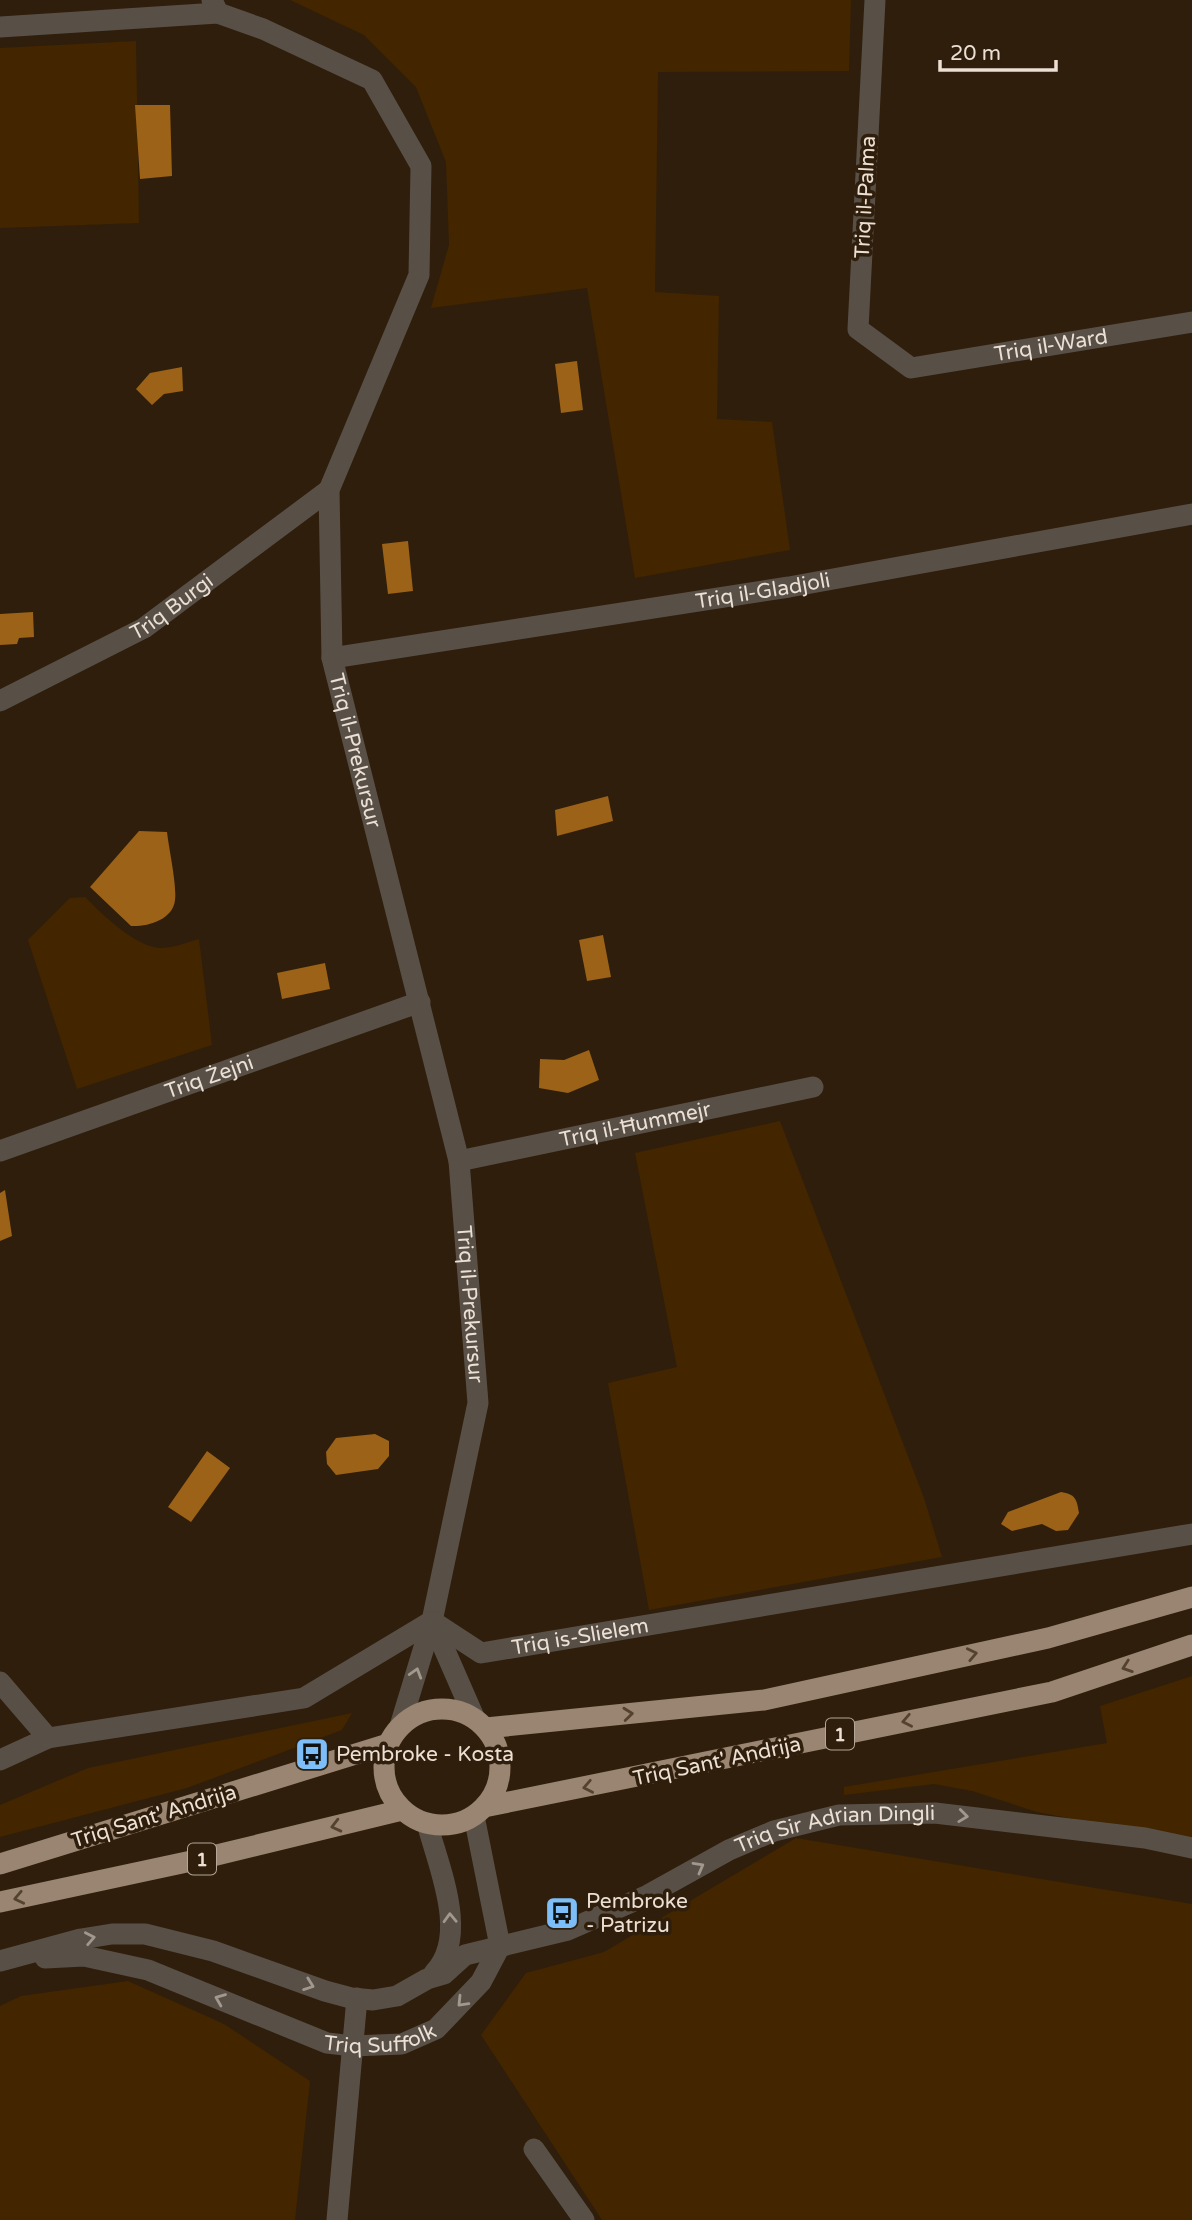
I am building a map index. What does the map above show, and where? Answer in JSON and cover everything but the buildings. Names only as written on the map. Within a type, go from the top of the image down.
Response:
[{"type":"highway","name":"Triq Sant' Andrija","points":[[0,1864],[394,1735],[413,1716],[428,1710],[460,1710],[480,1722],[764,1700],[1048,1638],[1192,1597]]},
{"type":"highway","name":"Triq Sant' Andrija","points":[[402,1810],[427,1823],[443,1826],[459,1823],[479,1812],[1052,1692],[1192,1645]]},
{"type":"highway","points":[[479,1812],[497,1789],[501,1768],[498,1746],[480,1722]]},
{"type":"highway","points":[[394,1735],[384,1762],[391,1796],[402,1810]]},
{"type":"highway","name":"1","points":[[0,1902],[196,1860],[402,1810]]},
{"type":"street","name":"Triq il-Palma","points":[[875,0],[858,329],[911,368]]},
{"type":"street","points":[[0,27],[215,7]]},
{"type":"street","name":"Triq il-Prekursur","points":[[215,7],[372,80],[421,166],[419,275],[329,491],[332,658],[459,1161],[478,1403],[432,1620],[394,1735]]},
{"type":"street","name":"Triq il-Ward","points":[[911,368],[1192,322]]},
{"type":"street","name":"Triq Burgi","points":[[0,701],[144,628],[329,491]]},
{"type":"street","name":"Triq il-Gladjoli","points":[[332,658],[789,587],[1192,514]]},
{"type":"street","name":"Triq Żejni","points":[[0,1151],[420,1002]]},
{"type":"street","name":"Triq il-Ħummejr","points":[[459,1161],[813,1087]]},
{"type":"street","name":"Triq is-Slielem","points":[[432,1620],[481,1653],[1192,1534]]},
{"type":"street","points":[[0,1760],[48,1738],[304,1698],[432,1620],[480,1722]]},
{"type":"street","points":[[0,1682],[48,1738]]},
{"type":"street","points":[[479,1812],[500,1946]]},
{"type":"street","name":"Triq Sir Adrian Dingli","points":[[500,1946],[568,1930],[648,1895],[729,1850],[775,1831],[839,1815],[935,1813],[1145,1838],[1192,1849]]},
{"type":"street","points":[[427,1823],[452,1914],[450,1940],[445,1956],[437,1970],[427,1979]]},
{"type":"street","name":"Triq Suffolk","points":[[0,1961],[112,1934],[145,1934],[179,1941],[326,1991],[373,2000],[397,1996],[427,1979],[444,1974],[465,1955],[500,1946]]},
{"type":"street","name":"Triq Suffolk","points":[[0,1961],[84,1956],[148,1969],[327,2043],[353,2046],[402,2044],[436,2029],[481,1982],[500,1946]]},
{"type":"street","points":[[337,2220],[357,1998]]},
{"type":"street","points":[[534,2150],[584,2220]]},
{"type":"shaded area","points":[[290,0],[851,0],[849,71],[658,72],[655,292],[719,296],[717,419],[772,422],[790,550],[635,578],[587,288],[431,308],[449,245],[446,162],[416,87],[364,35]]},
{"type":"shaded area","points":[[136,41],[139,223],[0,228],[0,48]]},
{"type":"shaded area","points":[[135,105],[170,105],[172,176],[140,179]]},
{"type":"shaded area","points":[[577,361],[583,410],[561,413],[555,364]]},
{"type":"shaded area","points":[[182,367],[183,391],[164,394],[152,405],[136,389],[150,373]]},
{"type":"shaded area","points":[[408,541],[413,591],[388,594],[382,544]]},
{"type":"shaded area","points":[[33,612],[34,637],[19,638],[17,644],[0,645],[0,614]]},
{"type":"shaded area","points":[[608,796],[613,821],[557,836],[555,810]]},
{"type":"shaded area","points":[[139,831],[167,832],[175,900],[170,913],[158,921],[131,926],[90,887]]},
{"type":"shaded area","points":[[85,897],[130,936],[151,946],[170,947],[199,939],[212,1045],[77,1089],[28,940],[70,898]]},
{"type":"shaded area","points":[[603,935],[611,977],[587,981],[579,940]]},
{"type":"shaded area","points":[[325,963],[330,989],[282,999],[277,973]]},
{"type":"shaded area","points":[[589,1050],[599,1080],[568,1093],[539,1088],[540,1059],[564,1060]]},
{"type":"shaded area","points":[[780,1121],[924,1498],[942,1557],[649,1610],[608,1383],[677,1367],[635,1153]]},
{"type":"shaded area","points":[[5,1190],[12,1236],[0,1241],[0,1193]]},
{"type":"shaded area","points":[[375,1434],[389,1441],[389,1456],[378,1469],[336,1475],[327,1464],[326,1452],[336,1438]]},
{"type":"shaded area","points":[[207,1451],[230,1468],[191,1522],[168,1507]]},
{"type":"shaded area","points":[[1061,1492],[1072,1496],[1079,1513],[1068,1530],[1056,1531],[1042,1524],[1012,1531],[1001,1524],[1008,1512]]},
{"type":"shaded area","points":[[1192,1676],[1192,1842],[1037,1812],[972,1791],[934,1784],[844,1795],[844,1787],[1107,1743],[1100,1706]]},
{"type":"shaded area","points":[[352,1713],[342,1730],[187,1788],[0,1837],[0,1805],[88,1768]]},
{"type":"shaded area","points":[[796,1838],[1192,1904],[1192,2220],[602,2220],[481,2035],[526,1973],[604,1952]]},
{"type":"shaded area","points":[[128,1981],[224,2024],[310,2081],[295,2220],[0,2220],[0,2006],[21,1996]]},
{"type":"place","name":"Pembroke - Kosta","points":[[312,1754]]},
{"type":"place","name":"Pembroke - Patrizu","points":[[562,1913]]}]
